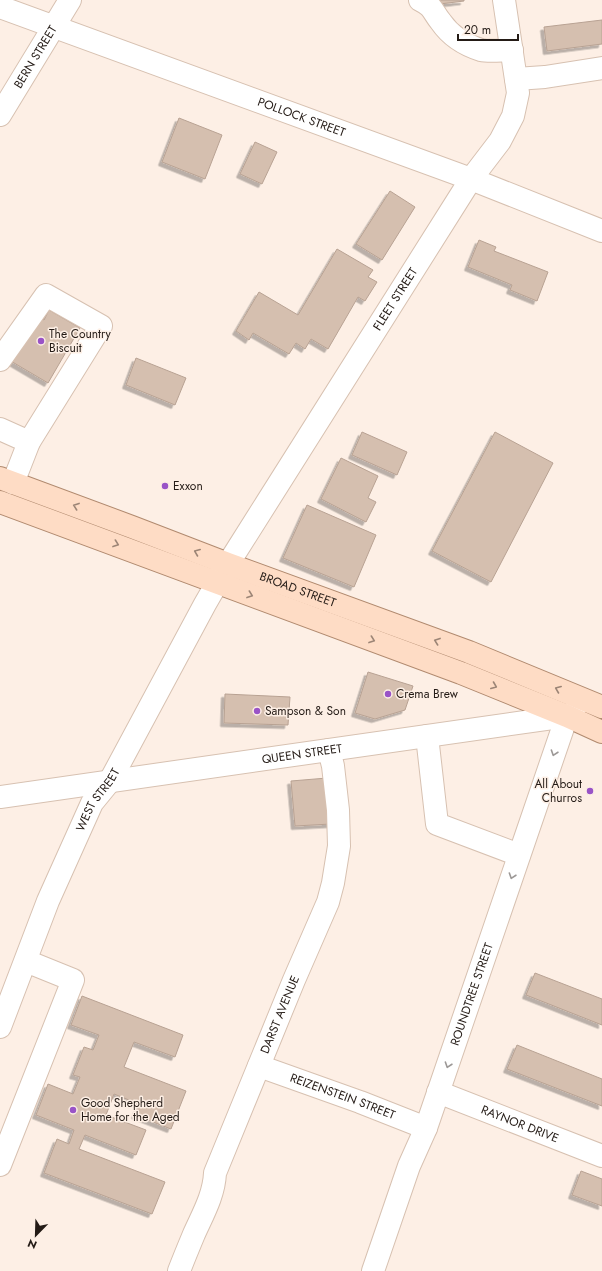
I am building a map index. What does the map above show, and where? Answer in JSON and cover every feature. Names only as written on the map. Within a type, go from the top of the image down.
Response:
[{"type":"main road","name":"BROAD STREET","points":[[7,480],[228,564],[469,652],[599,704]]},
{"type":"main road","name":"BROAD STREET","points":[[0,502],[461,673],[567,716],[602,732]]},
{"type":"street","name":"BERN STREET","points":[[0,114],[70,0]]},
{"type":"street","points":[[420,0],[429,5],[439,21],[449,32],[459,39],[482,50],[512,50]]},
{"type":"street","name":"FLEET STREET","points":[[217,583],[471,179],[500,141],[513,116],[518,93],[504,0]]},
{"type":"street","name":"POLLOCK STREET","points":[[0,6],[471,179],[602,231]]},
{"type":"street","points":[[516,79],[545,77],[602,68]]},
{"type":"street","points":[[0,360],[46,295],[101,326],[7,480]]},
{"type":"street","points":[[0,429],[29,442]]},
{"type":"street","name":"WEST STREET","points":[[0,1027],[48,902],[92,803],[110,781],[217,583]]},
{"type":"street","name":"QUEEN STREET","points":[[0,797],[567,716],[599,704]]},
{"type":"street","name":"ROUNDTREE STREET","points":[[373,1271],[409,1166],[426,1128],[567,716]]},
{"type":"street","points":[[427,736],[437,824],[519,855]]},
{"type":"street","name":"DARST AVENUE","points":[[179,1271],[215,1185],[215,1173],[294,980],[328,902],[340,846],[333,766],[329,750]]},
{"type":"street","points":[[0,1165],[73,980],[26,961]]},
{"type":"street","name":"REIZENSTEIN STREET","points":[[260,1066],[360,1102],[426,1128]]},
{"type":"street","name":"RAYNOR DRIVE","points":[[438,1092],[602,1156]]},
{"type":"building","points":[[439,0],[464,0],[464,1],[440,4]]},
{"type":"building","points":[[602,20],[602,44],[547,51],[544,27]]},
{"type":"building","points":[[179,118],[222,135],[205,179],[162,162]]},
{"type":"building","points":[[255,142],[277,152],[262,184],[240,174]]},
{"type":"building","points":[[390,191],[415,207],[382,260],[356,244]]},
{"type":"building","points":[[479,240],[496,247],[494,251],[548,272],[537,301],[510,290],[512,285],[468,267]]},
{"type":"building","points":[[337,249],[373,270],[368,277],[377,282],[365,301],[358,297],[328,349],[311,339],[305,349],[296,343],[289,354],[253,333],[249,340],[236,331],[259,292],[298,315]]},
{"type":"building","points":[[49,310],[80,328],[48,383],[9,360],[36,315],[44,320]]},
{"type":"building","points":[[136,358],[186,378],[175,405],[126,385]]},
{"type":"building","points":[[362,432],[407,452],[397,475],[352,455]]},
{"type":"building","points":[[495,432],[553,463],[491,582],[432,551]]},
{"type":"building","points":[[341,458],[378,476],[368,498],[376,502],[366,522],[321,499]]},
{"type":"building","points":[[307,505],[376,535],[354,587],[283,558]]},
{"type":"building","points":[[368,672],[413,686],[405,710],[375,719],[355,713]]},
{"type":"building","points":[[225,694],[290,697],[288,725],[224,723]]},
{"type":"building","points":[[327,778],[331,824],[295,826],[291,781]]},
{"type":"building","points":[[535,973],[602,999],[602,1025],[526,995]]},
{"type":"building","name":"Good Shepherd Home for the Aged","points":[[82,996],[183,1035],[175,1057],[134,1042],[124,1067],[186,1091],[171,1129],[135,1115],[139,1104],[114,1094],[106,1115],[146,1130],[136,1155],[85,1135],[79,1149],[165,1182],[152,1214],[44,1173],[57,1139],[69,1144],[74,1130],[36,1115],[48,1084],[73,1094],[80,1077],[73,1075],[84,1047],[93,1050],[99,1035],[71,1025]]},
{"type":"building","points":[[517,1045],[602,1079],[602,1106],[507,1069]]},
{"type":"building","points":[[581,1171],[602,1179],[602,1206],[572,1195]]},
{"type":"place","name":"The Country Biscuit","points":[[41,341]]},
{"type":"place","name":"Exxon","points":[[165,486]]},
{"type":"place","name":"Crema Brew","points":[[388,694]]},
{"type":"place","name":"Sampson & Son","points":[[257,711]]},
{"type":"place","name":"All About Churros","points":[[590,791]]},
{"type":"place","name":"Good Shepherd Home for the Aged","points":[[73,1110]]}]
